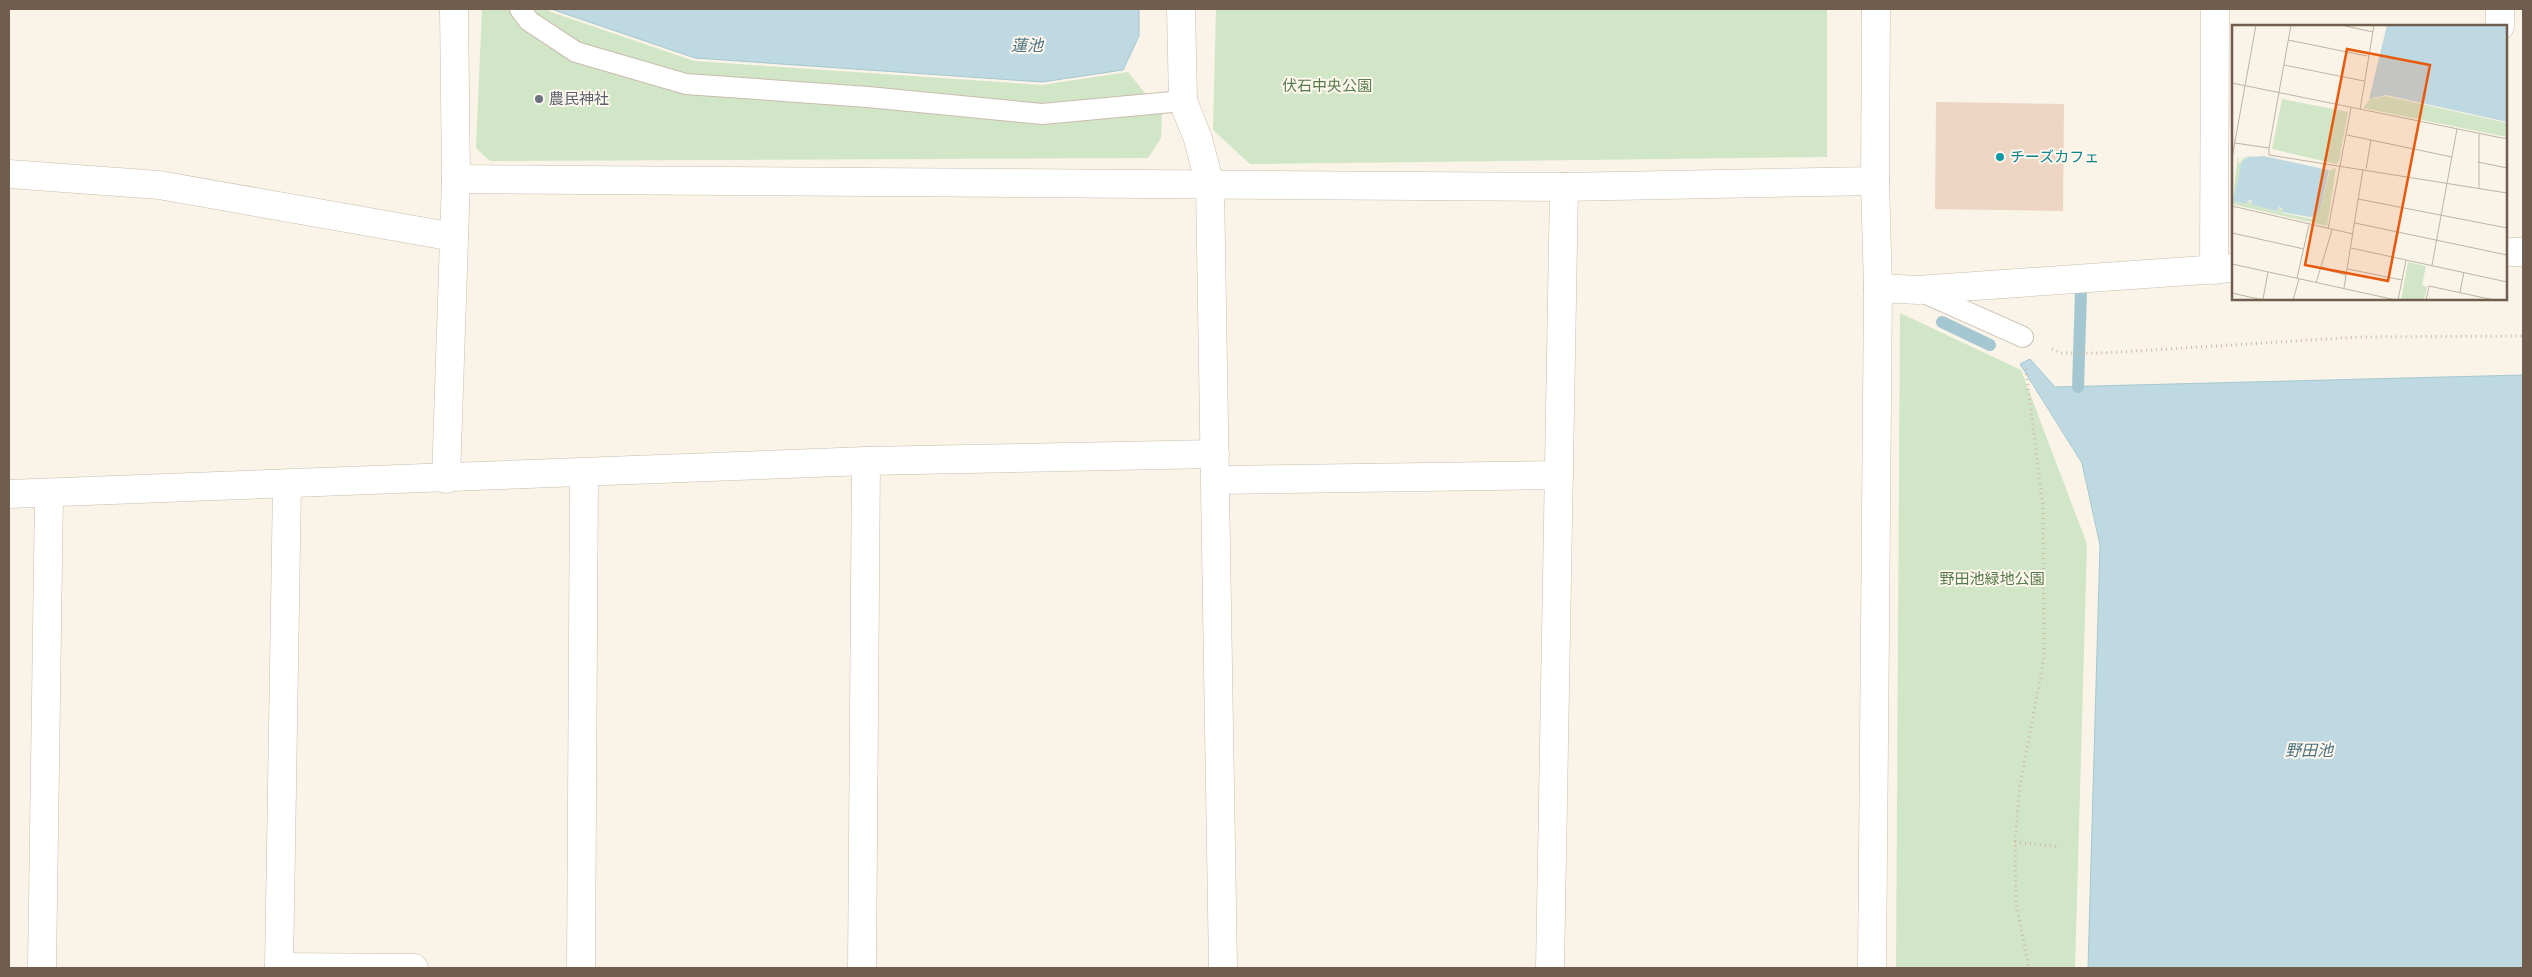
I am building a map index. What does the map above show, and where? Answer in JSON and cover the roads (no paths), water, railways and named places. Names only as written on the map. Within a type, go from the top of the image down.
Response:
[{"type":"street","points":[[446,479],[456,179],[454,9]]},
{"type":"street","points":[[1181,9],[1183,101],[1198,139],[1210,185],[1223,968]]},
{"type":"street","points":[[1872,968],[1878,288],[1875,181],[1876,9]]},
{"type":"street","points":[[1878,288],[1918,290],[2224,269],[2215,9]]},
{"type":"street","points":[[2500,9],[2500,25]]},
{"type":"street","points":[[9,174],[159,185],[454,237]]},
{"type":"street","points":[[456,179],[1564,187],[1875,181]]},
{"type":"street","points":[[1550,968],[1564,187]]},
{"type":"street","points":[[2507,252],[2523,252]]},
{"type":"street","points":[[9,494],[446,479],[866,461],[1559,475]]},
{"type":"street","points":[[862,968],[866,461]]},
{"type":"street","points":[[581,968],[584,473]]},
{"type":"street","points":[[287,485],[279,967],[414,968]]},
{"type":"street","points":[[42,968],[49,494]]},
{"type":"lane","points":[[520,9],[529,22],[576,52],[686,84],[868,97],[1042,114],[1183,101]]},
{"type":"lane","points":[[1918,290],[2023,337]]},
{"type":"water","name":"蓮池","points":[[551,9],[1139,9],[1139,36],[1123,70],[1042,82],[695,58]]},
{"type":"water","name":"野田池","points":[[2030,359],[2055,387],[2523,375],[2523,968],[2088,968],[2100,545],[2082,463],[2020,364]]},
{"type":"waterway","points":[[2078,387],[2081,291]]},
{"type":"waterway","points":[[1942,322],[1990,345]]},
{"type":"place","name":"農民神社","points":[[539,99]]},
{"type":"place","name":"チーズカフェ","points":[[2000,157]]},
{"type":"park label","name":"伏石中央公園","points":[[1327,86]]},
{"type":"park label","name":"野田池緑地公園","points":[[1992,579]]}]
